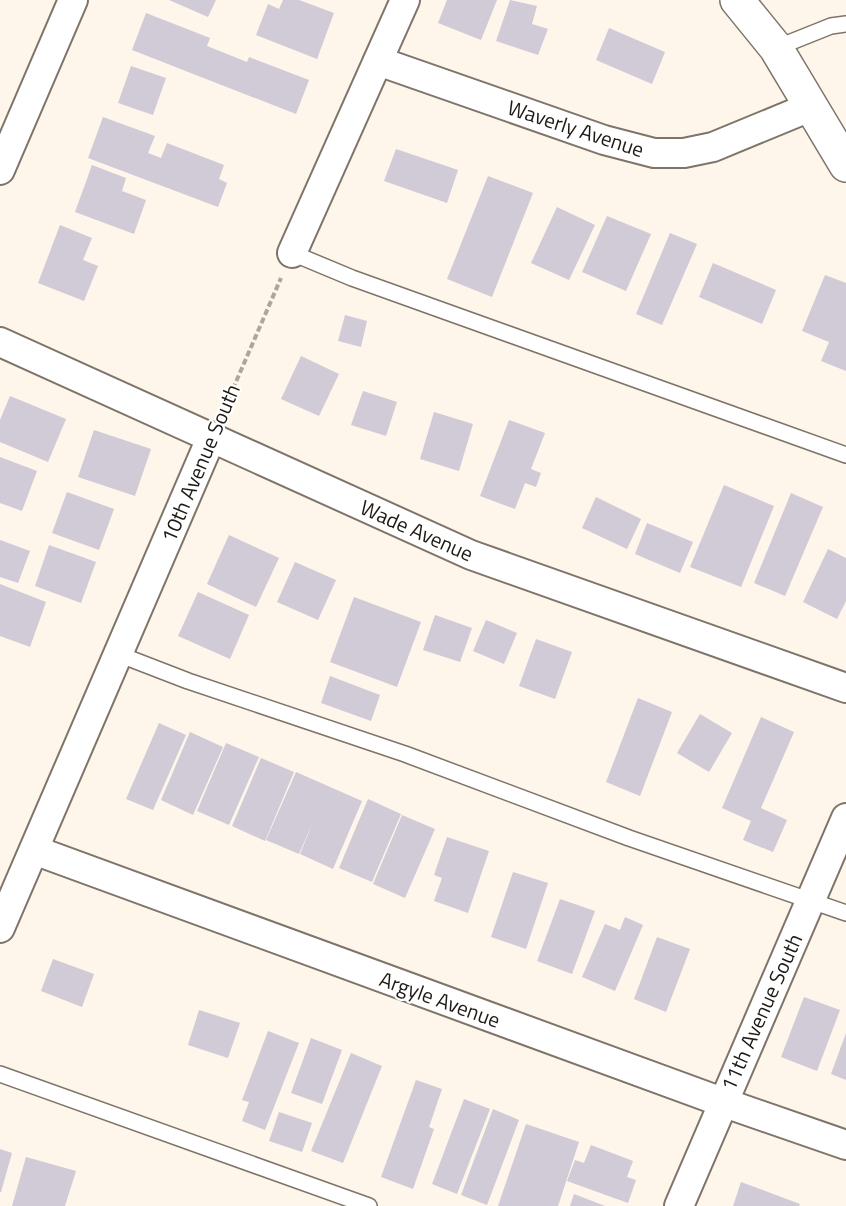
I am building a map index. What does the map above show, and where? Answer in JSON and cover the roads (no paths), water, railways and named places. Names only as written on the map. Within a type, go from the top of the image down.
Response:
[{"type":"main road","points":[[737,0],[776,48],[846,165]]},
{"type":"street","points":[[0,170],[73,0]]},
{"type":"street","points":[[292,253],[405,0]]},
{"type":"street","name":"Waverly Avenue","points":[[378,61],[604,140],[654,153],[684,153],[713,147],[810,106]]},
{"type":"street","name":"Wade Avenue","points":[[0,342],[471,555],[846,688]]},
{"type":"street","name":"10th Avenue South","points":[[0,928],[212,436]]},
{"type":"street","name":"11th Avenue South","points":[[678,1206],[846,818]]},
{"type":"street","name":"Argyle Avenue","points":[[34,850],[722,1102],[846,1145]]},
{"type":"lane","points":[[776,48],[831,26],[846,24]]},
{"type":"lane","points":[[292,253],[352,278],[846,455]]},
{"type":"lane","points":[[118,654],[188,681],[405,754],[629,838],[846,913]]},
{"type":"lane","points":[[0,1074],[369,1206]]}]
